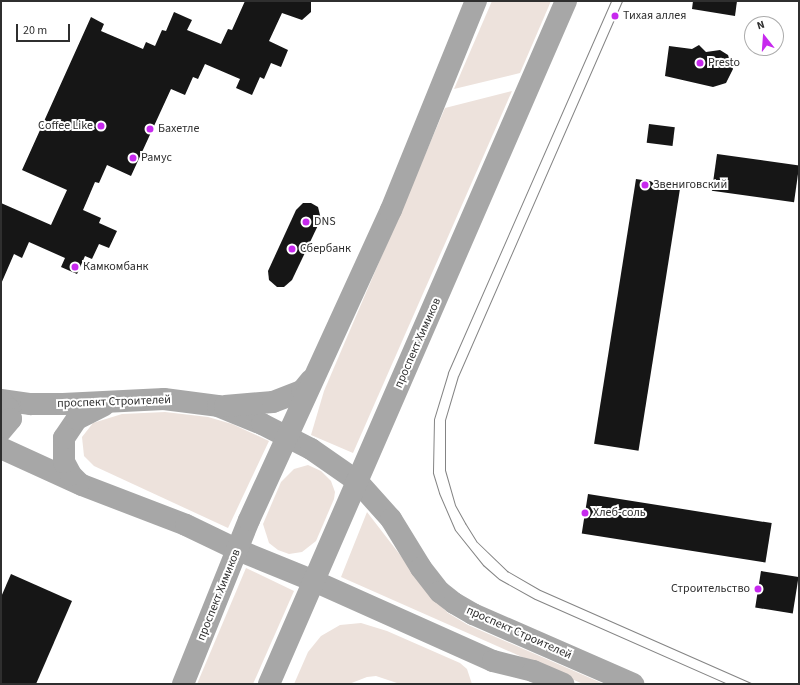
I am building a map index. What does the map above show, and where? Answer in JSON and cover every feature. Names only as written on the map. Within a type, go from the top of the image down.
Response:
[{"type":"main road","name":"проспект Химиков","points":[[183,684],[249,520],[391,210],[476,1]]},
{"type":"main road","name":"проспект Химиков","points":[[269,684],[566,1]]},
{"type":"main road","points":[[218,406],[273,402],[302,391],[313,378]]},
{"type":"main road","name":"проспект Строителей","points":[[1,401],[31,404],[164,399],[218,406],[288,437],[332,462],[357,481],[391,519],[421,568],[440,592],[454,603],[473,614],[633,684]]},
{"type":"main road","points":[[82,485],[71,475],[64,462],[64,438],[77,419],[86,412],[117,400]]},
{"type":"main road","points":[[1,401],[9,409],[11,419],[1,431]]},
{"type":"main road","points":[[1,448],[82,485],[186,525],[238,550],[314,581],[493,660],[533,671],[562,684]]},
{"type":"shaded area","points":[[492,1],[551,1],[520,73],[454,89]]},
{"type":"shaded area","points":[[512,91],[353,453],[311,435],[324,391],[445,108]]},
{"type":"shaded area","points":[[165,412],[208,417],[232,424],[269,441],[228,528],[94,466],[84,456],[82,437],[93,423],[122,414]]},
{"type":"shaded area","points":[[308,465],[321,471],[331,481],[335,492],[334,499],[316,541],[302,552],[289,554],[278,550],[269,543],[263,524],[281,482],[294,469]]},
{"type":"shaded area","points":[[367,512],[434,599],[448,613],[468,625],[604,684],[583,684],[341,577]]},
{"type":"shaded area","points":[[246,568],[294,591],[253,684],[197,684]]},
{"type":"shaded area","points":[[361,623],[387,631],[460,663],[467,669],[472,684],[400,684],[376,676],[367,677],[349,684],[294,684],[308,652],[321,636],[340,625]]},
{"type":"building","points":[[245,1],[311,1],[311,12],[302,20],[282,13],[269,41],[288,50],[281,67],[271,63],[264,79],[260,77],[252,95],[236,88],[240,79],[205,64],[198,79],[193,77],[185,95],[171,89],[131,176],[107,165],[99,183],[95,182],[83,210],[101,218],[99,223],[117,231],[109,248],[99,244],[92,259],[85,256],[77,274],[61,267],[65,258],[29,242],[22,258],[14,254],[1,284],[1,203],[51,225],[67,190],[22,170],[91,17],[104,24],[101,31],[143,49],[146,42],[155,46],[162,30],[166,31],[174,12],[192,20],[187,30],[221,44],[228,29],[232,30]]},
{"type":"building","points":[[693,1],[737,1],[735,16],[692,9]]},
{"type":"building","name":"Presto","points":[[699,45],[706,52],[720,50],[728,55],[733,69],[726,83],[713,87],[665,76],[669,46],[692,49]]},
{"type":"building","points":[[649,124],[675,127],[672,146],[647,143]]},
{"type":"building","points":[[717,154],[799,166],[794,202],[712,191]]},
{"type":"building","points":[[636,179],[680,186],[639,451],[594,444]]},
{"type":"building","points":[[303,203],[311,203],[318,207],[321,219],[292,280],[284,287],[277,287],[269,280],[268,271],[296,210]]},
{"type":"building","points":[[588,494],[772,523],[765,563],[582,534]]},
{"type":"building","points":[[761,571],[799,577],[793,613],[755,608]]},
{"type":"building","points":[[11,574],[72,601],[36,684],[1,684],[1,597]]},
{"type":"tram line","points":[[611,1],[448,373],[434,419],[433,473],[439,493],[455,530],[483,565],[499,579],[535,599],[728,684]]},
{"type":"tram line","points":[[622,1],[458,376],[445,420],[445,470],[455,505],[465,523],[477,542],[507,571],[540,590],[753,684]]},
{"type":"place","name":"Тихая аллея","points":[[615,16]]},
{"type":"place","name":"Presto","points":[[700,63]]},
{"type":"place","name":"Coffee Like","points":[[101,126]]},
{"type":"place","name":"Бахетле","points":[[150,129]]},
{"type":"place","name":"Рамус","points":[[133,158]]},
{"type":"place","name":"Звениговский","points":[[645,185]]},
{"type":"place","name":"DNS","points":[[306,222]]},
{"type":"place","name":"Сбербанк","points":[[292,249]]},
{"type":"place","name":"Камкомбанк","points":[[75,267]]},
{"type":"place","name":"Хлеб-соль","points":[[585,513]]},
{"type":"place","name":"Строительство","points":[[758,589]]}]
